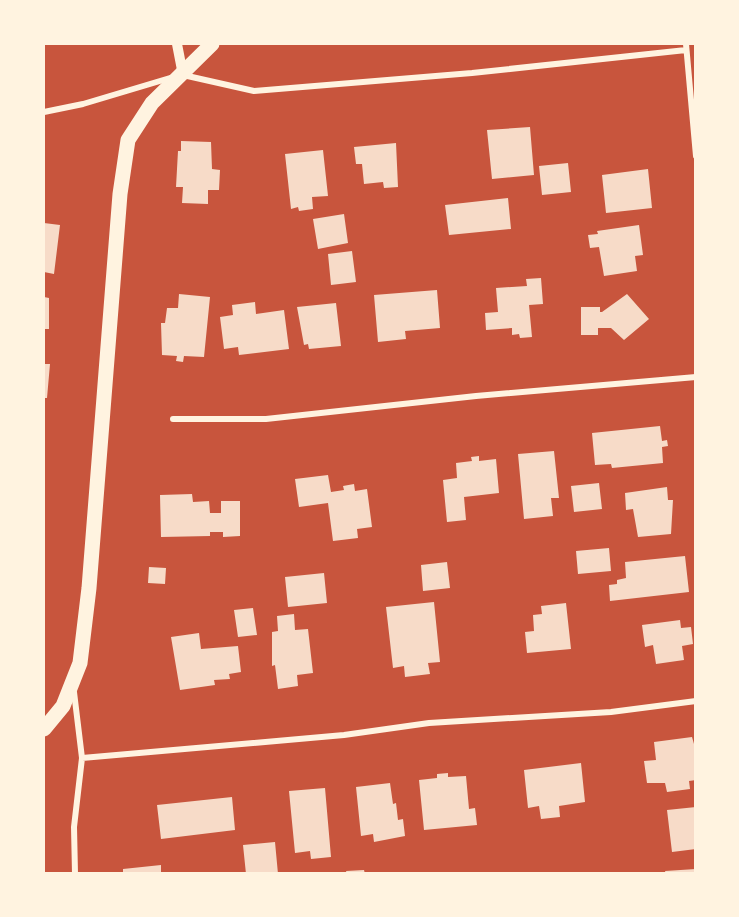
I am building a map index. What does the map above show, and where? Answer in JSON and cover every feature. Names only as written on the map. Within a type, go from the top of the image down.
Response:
[{"type":"main road","points":[[44,729],[63,706],[80,663],[120,194],[128,140],[153,103],[212,44]]},
{"type":"street","points":[[177,44],[183,75]]},
{"type":"street","points":[[44,112],[83,104],[183,75],[254,91],[472,73],[686,47],[696,156]]},
{"type":"street","points":[[173,419],[266,419],[476,396],[696,377]]},
{"type":"street","points":[[73,685],[82,758],[75,826],[75,873]]},
{"type":"street","points":[[82,758],[344,735],[472,720],[611,712],[696,701]]},
{"type":"building","points":[[530,127],[534,175],[492,179],[487,130]]},
{"type":"building","points":[[181,141],[211,142],[212,169],[220,170],[219,190],[208,190],[208,204],[182,203],[183,187],[176,187],[178,151],[181,151]]},
{"type":"building","points":[[396,143],[398,187],[384,188],[383,182],[364,184],[362,164],[356,164],[354,147]]},
{"type":"building","points":[[323,150],[328,196],[312,197],[313,209],[299,211],[298,207],[291,209],[285,154]]},
{"type":"building","points":[[568,163],[571,192],[542,195],[539,166]]},
{"type":"building","points":[[648,169],[652,208],[606,213],[602,175]]},
{"type":"building","points":[[508,198],[511,229],[449,235],[445,205]]},
{"type":"building","points":[[344,214],[348,243],[318,249],[313,219]]},
{"type":"building","points":[[44,223],[60,225],[54,274],[44,272]]},
{"type":"building","points":[[639,225],[643,255],[635,256],[637,271],[604,276],[599,247],[590,248],[588,235],[598,234],[597,231]]},
{"type":"building","points":[[352,251],[356,282],[331,285],[328,254]]},
{"type":"building","points":[[541,278],[543,304],[529,305],[532,337],[520,338],[519,334],[512,335],[512,328],[486,330],[485,313],[498,312],[496,288],[527,286],[526,279]]},
{"type":"building","points":[[437,290],[440,328],[405,331],[406,339],[378,342],[374,295]]},
{"type":"building","points":[[179,294],[210,297],[204,357],[184,356],[183,362],[176,361],[177,356],[162,355],[161,323],[165,323],[167,308],[178,308]]},
{"type":"building","points":[[627,294],[649,319],[624,340],[611,328],[598,328],[598,335],[581,335],[581,307],[600,307],[600,312],[602,312]]},
{"type":"building","points":[[44,297],[49,298],[49,329],[44,329]]},
{"type":"building","points":[[255,302],[256,314],[284,310],[289,349],[239,355],[238,347],[224,349],[220,317],[233,315],[232,305]]},
{"type":"building","points":[[336,303],[341,346],[309,349],[308,344],[304,345],[297,307]]},
{"type":"building","points":[[44,364],[50,364],[47,398],[44,398]]},
{"type":"building","points":[[660,426],[662,441],[667,440],[668,446],[662,447],[663,463],[612,468],[611,464],[595,465],[592,433]]},
{"type":"building","points":[[554,451],[559,498],[551,498],[553,516],[524,519],[518,454]]},
{"type":"building","points":[[479,456],[479,461],[496,459],[499,493],[464,497],[466,520],[447,522],[443,480],[457,478],[456,463],[472,461],[471,457]]},
{"type":"building","points":[[328,475],[331,492],[344,490],[343,486],[354,484],[355,491],[367,489],[372,527],[357,529],[358,538],[333,541],[328,503],[299,507],[295,479]]},
{"type":"building","points":[[599,483],[602,509],[574,512],[571,486]]},
{"type":"building","points":[[667,487],[668,500],[673,500],[671,534],[638,537],[633,509],[626,510],[625,493]]},
{"type":"building","points":[[192,494],[193,502],[209,501],[210,513],[221,513],[221,501],[240,501],[240,536],[223,537],[223,532],[210,532],[210,536],[161,537],[160,495]]},
{"type":"building","points":[[609,548],[611,571],[578,574],[576,551]]},
{"type":"building","points":[[685,556],[689,592],[610,601],[609,585],[617,584],[617,580],[626,578],[625,562]]},
{"type":"building","points":[[447,562],[450,588],[423,591],[421,565]]},
{"type":"building","points":[[149,567],[166,568],[165,584],[148,583]]},
{"type":"building","points":[[324,573],[327,603],[288,607],[285,577]]},
{"type":"building","points":[[434,602],[440,662],[428,663],[430,674],[405,677],[404,666],[393,668],[386,607]]},
{"type":"building","points":[[566,603],[571,649],[527,653],[525,632],[534,631],[533,615],[542,614],[541,606]]},
{"type":"building","points":[[253,608],[257,635],[238,637],[234,610]]},
{"type":"building","points":[[294,614],[295,630],[308,629],[313,673],[297,675],[298,686],[278,689],[275,665],[272,666],[272,632],[278,631],[277,616]]},
{"type":"building","points":[[680,620],[681,628],[691,627],[693,644],[682,646],[684,660],[656,664],[653,645],[645,647],[642,625]]},
{"type":"building","points":[[199,633],[201,649],[238,646],[241,672],[229,674],[230,679],[214,680],[215,685],[180,690],[171,637]]},
{"type":"building","points":[[692,737],[696,751],[696,780],[689,781],[690,789],[667,792],[665,783],[647,783],[644,761],[656,760],[654,742]]},
{"type":"building","points":[[581,763],[585,802],[559,806],[560,817],[541,819],[539,806],[528,808],[524,770]]},
{"type":"building","points":[[448,773],[448,777],[466,776],[469,809],[475,808],[477,825],[424,830],[419,780],[437,778],[437,774]]},
{"type":"building","points":[[390,783],[393,804],[396,803],[398,820],[403,819],[405,836],[374,842],[373,834],[361,836],[356,787]]},
{"type":"building","points":[[325,788],[331,857],[311,859],[310,851],[295,853],[289,791]]},
{"type":"building","points":[[232,797],[235,830],[161,839],[157,805]]},
{"type":"building","points":[[696,807],[696,849],[672,852],[667,810]]},
{"type":"building","points":[[275,842],[278,874],[246,874],[243,845]]},
{"type":"building","points":[[161,865],[161,874],[123,874],[123,869]]},
{"type":"building","points":[[696,869],[696,874],[666,874],[665,871]]},
{"type":"building","points":[[364,870],[365,874],[347,874],[346,871]]}]
